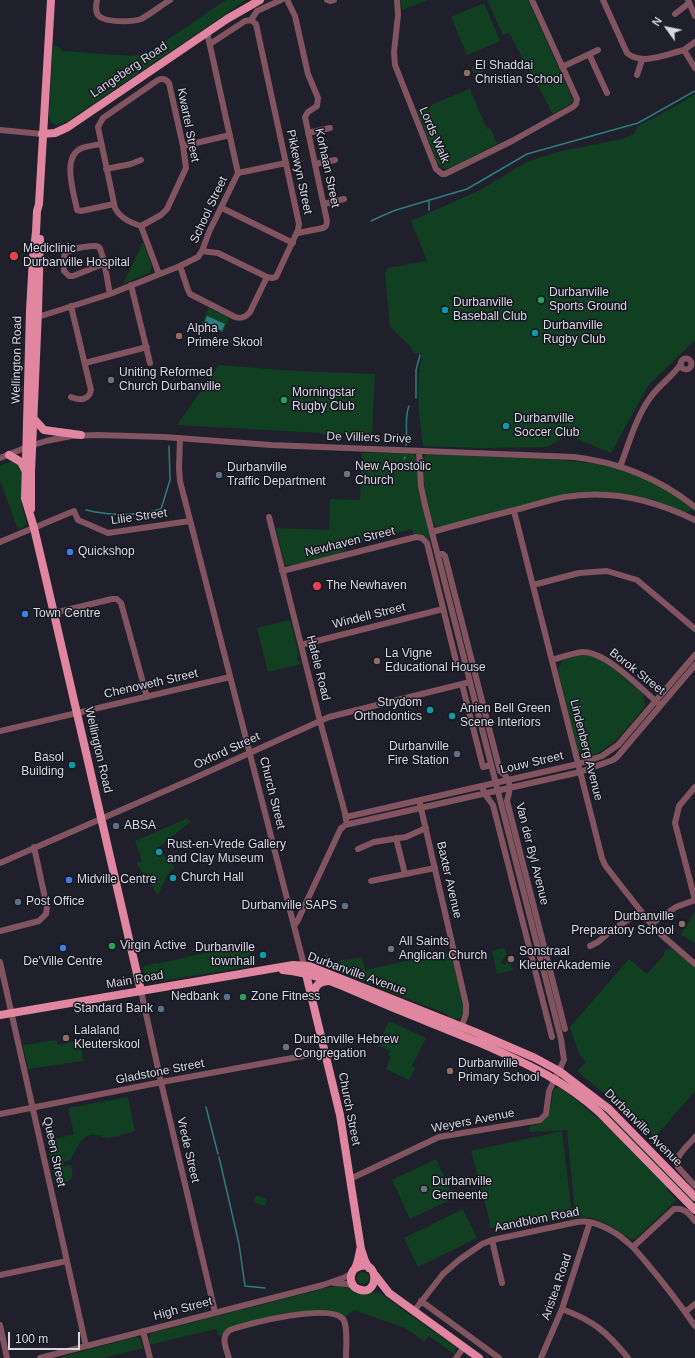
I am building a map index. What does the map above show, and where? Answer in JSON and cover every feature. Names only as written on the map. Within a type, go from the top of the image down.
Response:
[{"type":"main road","name":"Wellington Road","points":[[51,0],[39,204],[37,211],[33,258],[36,314],[34,419],[25,471],[25,498],[34,528],[54,613],[141,992]]},
{"type":"main road","name":"Langeberg Road","points":[[227,19],[252,0]]},
{"type":"main road","name":"Langeberg Road","points":[[42,134],[55,133],[68,127],[207,32],[260,0]]},
{"type":"main road","name":"Wellington Road","points":[[30,515],[30,446],[36,314]]},
{"type":"main road","points":[[34,419],[44,430],[81,435]]},
{"type":"main road","points":[[9,455],[21,462],[25,471]]},
{"type":"main road","name":"Durbanville Avenue","points":[[275,969],[293,965],[305,969],[462,1026],[535,1058],[559,1071],[609,1109],[695,1197]]},
{"type":"main road","name":"Main Road","points":[[0,1015],[275,969]]},
{"type":"main road","name":"Durbanville Avenue","points":[[305,969],[328,981],[459,1034],[525,1063],[555,1079],[599,1112],[695,1210]]},
{"type":"main road","name":"Church Street","points":[[305,969],[340,1115],[361,1249],[365,1262],[369,1268]]},
{"type":"main road","points":[[315,1011],[315,989],[320,983],[328,981]]},
{"type":"main road","name":"Church Street","points":[[354,1270],[361,1249]]},
{"type":"main road","points":[[374,1275],[374,1281],[370,1287],[362,1290],[354,1287],[351,1280],[354,1270],[362,1266],[369,1268],[389,1293],[479,1358]]},
{"type":"main road","points":[[370,1287],[389,1293]]},
{"type":"street","points":[[96,0],[97,12],[100,18],[128,22],[141,19],[170,0]]},
{"type":"street","points":[[210,44],[245,21],[251,20],[258,11],[281,0]]},
{"type":"street","name":"Korhaan Street","points":[[287,0],[294,16],[308,74],[316,91],[318,101],[316,108],[305,115],[327,221],[321,229],[298,233]]},
{"type":"street","points":[[327,0],[334,0]]},
{"type":"street","name":"Lords Walk","points":[[397,0],[398,15],[394,52],[396,70],[436,169],[440,174],[445,174],[512,141],[573,107],[576,104],[577,99],[562,67]]},
{"type":"street","points":[[532,0],[562,67],[598,50]]},
{"type":"street","points":[[603,0],[626,53],[631,56],[642,60],[684,50],[695,42]]},
{"type":"street","points":[[675,14],[689,2],[695,16]]},
{"type":"street","name":"Pikkewyn Street","points":[[251,20],[256,26],[299,224],[298,233]]},
{"type":"street","name":"School Street","points":[[36,314],[71,306],[110,294],[180,266],[198,257],[202,251],[238,173],[207,32]]},
{"type":"street","points":[[684,50],[695,68]]},
{"type":"street","points":[[589,54],[607,93]]},
{"type":"street","points":[[637,75],[642,60]]},
{"type":"street","name":"Kwartel Street","points":[[101,144],[98,129],[101,120],[158,80],[166,80],[169,84],[183,146],[186,168],[174,195],[163,213],[142,226]]},
{"type":"street","points":[[308,133],[330,128]]},
{"type":"street","points":[[0,130],[42,134]]},
{"type":"street","points":[[183,146],[230,136]]},
{"type":"street","points":[[114,204],[81,211],[77,210],[70,176],[71,161],[81,149],[101,144],[114,204],[117,211],[132,224],[142,226],[159,274]]},
{"type":"street","points":[[106,169],[132,164],[141,160]]},
{"type":"street","points":[[315,164],[335,160]]},
{"type":"street","points":[[238,173],[286,163]]},
{"type":"street","points":[[324,204],[344,199]]},
{"type":"street","points":[[222,208],[293,243]]},
{"type":"street","points":[[202,251],[218,253],[266,277],[272,278],[276,277],[298,233]]},
{"type":"street","points":[[104,264],[73,276],[69,276],[64,271],[65,254],[68,251],[95,245],[100,249],[104,264],[110,294]]},
{"type":"street","points":[[180,266],[190,294],[237,317],[242,317],[248,314],[266,277]]},
{"type":"street","points":[[131,285],[150,363]]},
{"type":"street","points":[[71,306],[91,388],[91,392],[86,398],[79,399],[72,397]]},
{"type":"street","points":[[85,363],[147,347]]},
{"type":"street","points":[[620,467],[637,420],[644,406],[660,386],[676,372],[683,367],[690,368],[691,360],[695,356]]},
{"type":"street","points":[[683,367],[683,360],[691,360]]},
{"type":"street","name":"De Villiers Drive","points":[[0,458],[30,446],[64,437],[81,435],[180,438],[271,445],[574,457],[594,460],[643,475],[676,493],[695,507]]},
{"type":"street","name":"Church Street","points":[[180,438],[179,476],[305,969]]},
{"type":"street","name":"Van der Byl Avenue","points":[[419,451],[421,486],[432,532],[565,1057],[555,1079]]},
{"type":"street","points":[[432,532],[564,497],[588,494],[608,494],[646,501],[695,520]]},
{"type":"street","name":"Lilie Street","points":[[34,528],[74,511],[78,519],[108,533],[190,521]]},
{"type":"street","name":"Lindenberg Avenue","points":[[514,511],[602,858],[605,865],[657,931],[695,964]]},
{"type":"street","name":"Hafele Road","points":[[269,517],[320,721],[346,817],[345,825]]},
{"type":"street","points":[[0,542],[34,528]]},
{"type":"street","name":"Newhaven Street","points":[[282,571],[416,536],[422,538],[426,543],[443,609]]},
{"type":"street","name":"Van der Byl Avenue","points":[[438,554],[443,554],[445,556],[500,771],[507,776],[510,792],[507,801],[565,1029]]},
{"type":"street","points":[[533,585],[579,573],[607,571],[637,580],[695,629]]},
{"type":"street","points":[[54,613],[112,598],[120,601],[147,696]]},
{"type":"street","points":[[443,609],[457,665],[467,668]]},
{"type":"street","name":"Windell Street","points":[[301,645],[443,609]]},
{"type":"street","name":"Borok Street","points":[[552,660],[581,652],[587,652],[602,657],[608,660],[661,705]]},
{"type":"street","name":"Louw Street","points":[[345,825],[498,790],[509,784],[602,756],[614,748],[695,655]]},
{"type":"street","name":"Louw Street","points":[[346,817],[496,783],[509,784],[580,772],[616,758],[695,665]]},
{"type":"street","name":"Chenoweth Street","points":[[0,731],[230,677]]},
{"type":"street","name":"Oxford Street","points":[[0,863],[190,780],[329,717],[470,682]]},
{"type":"street","points":[[462,684],[485,774]]},
{"type":"street","points":[[483,767],[491,765]]},
{"type":"street","points":[[482,786],[484,793],[493,805],[552,1037]]},
{"type":"street","points":[[651,924],[676,907],[695,900],[675,823],[679,806],[695,787]]},
{"type":"street","name":"Baxter Avenue","points":[[420,800],[466,1004],[466,1014],[459,1034]]},
{"type":"street","points":[[294,926],[346,817]]},
{"type":"street","points":[[340,830],[345,825]]},
{"type":"street","points":[[358,849],[374,842],[406,836],[426,828]]},
{"type":"street","points":[[396,838],[405,874]]},
{"type":"street","points":[[0,931],[39,921],[46,914],[47,907],[34,847]]},
{"type":"street","points":[[370,881],[435,868]]},
{"type":"street","points":[[590,946],[598,942],[612,930],[642,912]]},
{"type":"street","name":"Queen Street","points":[[0,962],[86,1346]]},
{"type":"street","name":"Vrede Street","points":[[141,992],[215,1312]]},
{"type":"street","points":[[543,1000],[550,997]]},
{"type":"street","name":"Gladstone Street","points":[[0,1114],[161,1082],[325,1052]]},
{"type":"street","name":"Weyers Avenue","points":[[350,1178],[439,1137],[540,1120],[546,1114],[549,1091],[555,1079]]},
{"type":"street","points":[[695,1137],[677,1158],[676,1164],[695,1186]]},
{"type":"street","points":[[633,1247],[674,1209],[679,1208],[684,1210],[695,1221]]},
{"type":"street","name":"Aandblom Road","points":[[414,1311],[437,1280],[453,1265],[482,1244],[492,1240],[577,1222],[590,1222],[615,1234],[633,1247],[662,1282],[695,1326]]},
{"type":"street","name":"Aristea Road","points":[[541,1358],[562,1309],[590,1222]]},
{"type":"street","points":[[492,1240],[502,1283]]},
{"type":"street","points":[[0,1275],[67,1261]]},
{"type":"street","name":"High Street","points":[[40,1358],[332,1282],[346,1277],[354,1270]]},
{"type":"street","name":"High Street","points":[[332,1282],[348,1284],[354,1287]]},
{"type":"street","points":[[421,1301],[499,1358]]},
{"type":"street","points":[[685,1312],[695,1304]]},
{"type":"street","points":[[562,1309],[587,1319],[600,1328],[615,1342],[628,1358]]},
{"type":"street","points":[[229,1358],[224,1338],[225,1334],[230,1330],[292,1314],[332,1314],[340,1316],[345,1323],[346,1358]]},
{"type":"street","points":[[0,1325],[7,1358]]},
{"type":"street","points":[[143,1332],[150,1358]]},
{"type":"street","points":[[456,1358],[464,1347]]},
{"type":"shaded area","points":[[226,0],[246,0],[68,121],[57,125],[50,120],[49,113],[53,46],[58,46],[62,51],[132,56],[148,53]]},
{"type":"shaded area","points":[[401,0],[427,0],[402,10]]},
{"type":"shaded area","points":[[487,0],[528,0],[572,98],[572,102],[570,104],[553,114],[509,33],[503,35]]},
{"type":"shaded area","points":[[484,3],[500,41],[467,55],[451,17]]},
{"type":"shaded area","points":[[482,61],[483,72],[473,73],[472,67],[475,66],[474,62]]},
{"type":"shaded area","points":[[470,89],[487,129],[490,127],[497,144],[450,168],[444,169],[438,164],[417,111],[431,107],[431,105]]},
{"type":"shaded area","name":"Durbanville Sports Ground","points":[[695,94],[695,340],[648,386],[611,453],[567,435],[547,447],[482,448],[423,446],[418,389],[422,354],[414,353],[410,346],[390,327],[385,273],[388,268],[427,261],[411,221],[480,190],[527,162],[557,152],[622,139],[634,134],[638,126]]},
{"type":"shaded area","points":[[143,242],[152,267],[149,273],[123,284]]},
{"type":"shaded area","points":[[209,308],[229,318],[223,333],[202,324]]},
{"type":"shaded area","points":[[207,316],[225,324],[222,331],[204,323]]},
{"type":"shaded area","name":"Morningstar Rugby Club","points":[[219,365],[297,371],[375,374],[372,436],[342,434],[342,436],[321,433],[177,425]]},
{"type":"shaded area","points":[[362,453],[411,453],[416,456],[419,489],[430,538],[427,539],[423,535],[414,535],[412,529],[345,546],[346,552],[289,566],[285,565],[276,528],[329,530],[330,499],[360,500]]},
{"type":"shaded area","points":[[425,455],[551,460],[608,466],[635,474],[651,481],[674,495],[695,512],[692,510],[685,513],[633,496],[599,492],[437,527],[435,526],[430,513],[422,461]]},
{"type":"shaded area","points":[[13,461],[21,469],[22,507],[26,523],[25,526],[20,529],[17,527],[0,481],[0,466]]},
{"type":"shaded area","points":[[290,620],[299,655],[297,656],[298,661],[300,661],[301,664],[268,672],[257,628]]},
{"type":"shaded area","points":[[585,654],[606,662],[643,694],[645,707],[613,742],[598,753],[589,757],[578,751],[558,670],[563,660]]},
{"type":"shaded area","points":[[188,818],[190,822],[158,848],[175,868],[168,874],[158,895],[136,863],[142,861],[135,841]]},
{"type":"shaded area","points":[[695,911],[695,943],[681,935]]},
{"type":"shaded area","points":[[248,943],[253,966],[154,982],[147,979],[144,973],[144,966]]},
{"type":"shaded area","points":[[504,948],[507,953],[501,962],[505,965],[507,961],[511,964],[510,967],[515,970],[497,974],[492,951]]},
{"type":"shaded area","points":[[671,948],[695,967],[695,1091],[655,1137],[577,1071],[586,1062],[579,1054],[570,1027],[629,959],[647,974],[664,955],[664,950]]},
{"type":"shaded area","points":[[449,953],[452,956],[464,1010],[461,1017],[454,1019],[449,1017],[447,1014],[336,971],[330,966],[332,963],[362,957],[365,970]]},
{"type":"shaded area","points":[[389,1021],[426,1038],[412,1066],[415,1068],[409,1080],[386,1069],[391,1057],[388,1055],[390,1051],[378,1045]]},
{"type":"shaded area","points":[[56,1040],[58,1045],[80,1040],[83,1061],[28,1069],[23,1045]]},
{"type":"shaded area","points":[[559,1087],[606,1125],[667,1187],[667,1190],[677,1200],[635,1239],[631,1239],[596,1219],[580,1217],[572,1219],[572,1216],[490,1228],[489,1226],[490,1222],[471,1151],[562,1131],[572,1215],[575,1212],[567,1130],[530,1132],[529,1127],[542,1122],[547,1117],[552,1103],[553,1090]]},
{"type":"shaded area","points":[[128,1097],[135,1131],[108,1138],[90,1135],[83,1139],[77,1147],[71,1160],[54,1163],[51,1161],[47,1141],[74,1134],[68,1108]]},
{"type":"shaded area","points":[[593,1100],[612,1117],[695,1201],[695,1205],[601,1111],[592,1101]]},
{"type":"shaded area","points":[[436,1159],[454,1198],[410,1219],[392,1180]]},
{"type":"shaded area","points":[[71,1165],[72,1177],[70,1180],[56,1185],[53,1169],[55,1167]]},
{"type":"shaded area","points":[[256,1195],[267,1199],[265,1206],[253,1202]]},
{"type":"shaded area","points":[[463,1209],[477,1238],[418,1267],[404,1238]]},
{"type":"shaded area","points":[[365,1272],[368,1273],[368,1283],[361,1284],[358,1283],[357,1276],[358,1273]]},
{"type":"shaded area","points":[[340,1286],[358,1292],[373,1292],[381,1294],[454,1346],[456,1350],[455,1353],[454,1354],[429,1336],[424,1341],[405,1328],[354,1310],[345,1317],[334,1311],[286,1313],[231,1327],[219,1336],[216,1329],[149,1345],[148,1340],[152,1333],[330,1287]]},
{"type":"shaded area","points":[[136,1337],[140,1339],[143,1348],[103,1358],[57,1358]]},
{"type":"waterway","points":[[371,221],[396,210],[467,189],[527,154],[638,123],[695,91]]},
{"type":"waterway","points":[[429,200],[429,210]]},
{"type":"waterway","points":[[416,398],[416,370],[420,355]]},
{"type":"waterway","points":[[406,445],[407,415],[409,406]]},
{"type":"waterway","points":[[86,510],[105,513],[133,514],[161,509],[170,480],[169,446]]},
{"type":"waterway","points":[[206,1107],[218,1154]]},
{"type":"waterway","points":[[219,1157],[239,1244],[245,1286],[265,1288]]},
{"type":"place","name":"El Shaddai Christian School","points":[[467,73]]},
{"type":"place","name":"Mediclinic Durbanville Hospital","points":[[14,256]]},
{"type":"place","name":"Durbanville Sports Ground","points":[[541,300]]},
{"type":"place","name":"Durbanville Baseball Club","points":[[445,310]]},
{"type":"place","name":"Durbanville Rugby Club","points":[[535,333]]},
{"type":"place","name":"Alpha Primêre Skool","points":[[179,336]]},
{"type":"place","name":"Uniting Reformed Church Durbanville","points":[[111,380]]},
{"type":"place","name":"Morningstar Rugby Club","points":[[284,400]]},
{"type":"place","name":"Durbanville Soccer Club","points":[[506,426]]},
{"type":"place","name":"New Apostolic Church","points":[[347,474]]},
{"type":"place","name":"Durbanville Traffic Department","points":[[219,475]]},
{"type":"place","name":"Quickshop","points":[[70,552]]},
{"type":"place","name":"The Newhaven","points":[[317,586]]},
{"type":"place","name":"Town Centre","points":[[25,614]]},
{"type":"place","name":"La Vigne Educational House","points":[[377,661]]},
{"type":"place","name":"Strydom Orthodontics","points":[[430,710]]},
{"type":"place","name":"Anien Bell Green Scene Interiors","points":[[452,716]]},
{"type":"place","name":"Durbanville Fire Station","points":[[457,754]]},
{"type":"place","name":"Basol Building","points":[[72,765]]},
{"type":"place","name":"ABSA","points":[[116,826]]},
{"type":"place","name":"Rust-en-Vrede Gallery and Clay Museum","points":[[159,852]]},
{"type":"place","name":"Church Hall","points":[[173,878]]},
{"type":"place","name":"Midville Centre","points":[[69,880]]},
{"type":"place","name":"Post Office","points":[[18,902]]},
{"type":"place","name":"Durbanville SAPS","points":[[345,906]]},
{"type":"place","name":"Durbanville Preparatory School","points":[[682,924]]},
{"type":"place","name":"Virgin Active","points":[[112,946]]},
{"type":"place","name":"De'Ville Centre","points":[[63,948]]},
{"type":"place","name":"All Saints Anglican Church","points":[[391,949]]},
{"type":"place","name":"Durbanville townhall","points":[[263,955]]},
{"type":"place","name":"Sonstraal KleuterAkademie","points":[[511,959]]},
{"type":"place","name":"Nedbank","points":[[227,997]]},
{"type":"place","name":"Zone Fitness","points":[[243,997]]},
{"type":"place","name":"Standard Bank","points":[[161,1009]]},
{"type":"place","name":"Lalaland Kleuterskool","points":[[66,1038]]},
{"type":"place","name":"Durbanville Hebrew Congregation","points":[[286,1047]]},
{"type":"place","name":"Durbanville Primary School","points":[[450,1071]]},
{"type":"place","name":"Durbanville Gemeente","points":[[424,1189]]}]
